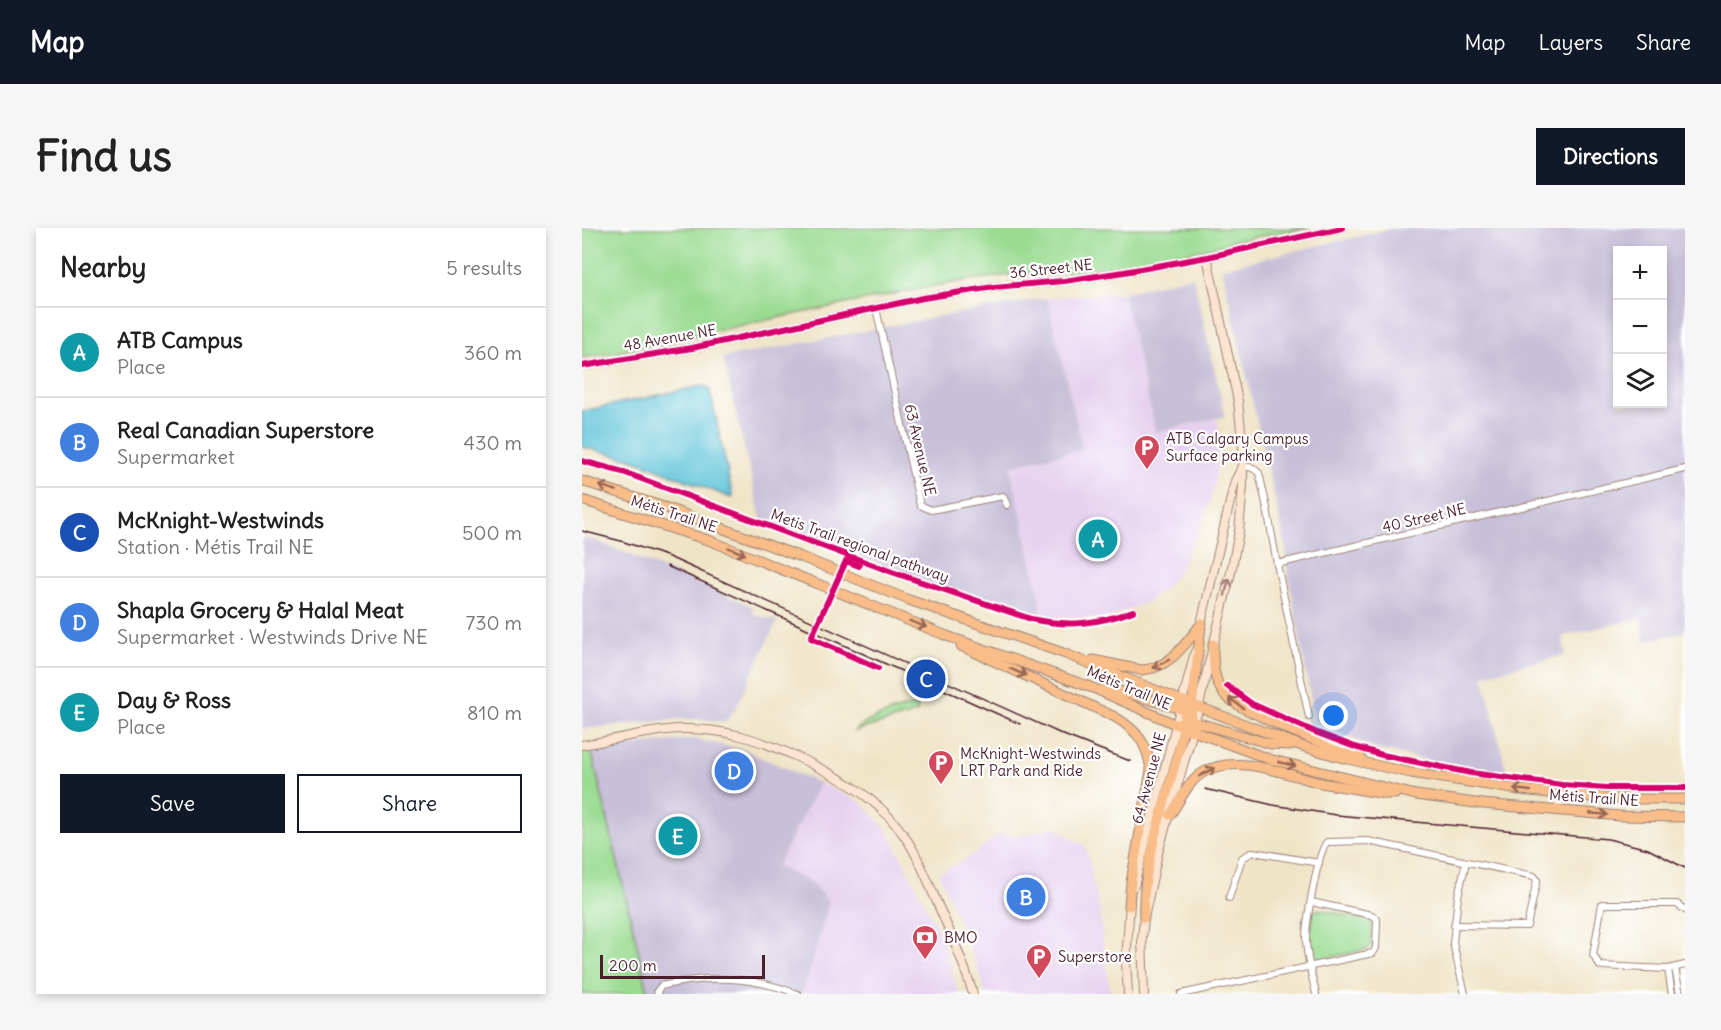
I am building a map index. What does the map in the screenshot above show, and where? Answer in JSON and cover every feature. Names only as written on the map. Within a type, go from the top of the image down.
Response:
[{"type":"main road","name":"Métis Trail NE","points":[[582,481],[675,511],[909,600],[1063,653],[1189,707],[1343,758],[1411,773],[1520,790],[1612,799],[1685,799]]},
{"type":"main road","name":"Métis Trail NE","points":[[582,500],[711,541],[947,636],[1187,724],[1269,759],[1416,795],[1563,812],[1685,817]]},
{"type":"main road","points":[[1063,653],[1132,669],[1147,670],[1165,664],[1184,646],[1202,623]]},
{"type":"main road","points":[[1144,918],[1143,901],[1146,877],[1155,836],[1187,724],[1202,623]]},
{"type":"main road","points":[[947,636],[963,647],[1115,717],[1130,726],[1143,743],[1149,755],[1151,770],[1128,906]]},
{"type":"main road","points":[[1213,644],[1215,672],[1219,684],[1225,695],[1239,706],[1285,729],[1356,754],[1364,762]]},
{"type":"main road","points":[[1093,688],[1119,691],[1189,707]]},
{"type":"main road","points":[[1187,724],[1271,744],[1302,746]]},
{"type":"main road","points":[[1170,816],[1196,778],[1215,767],[1228,764],[1260,768],[1322,783],[1385,794],[1416,795]]},
{"type":"street","name":"36 Street NE","points":[[763,333],[961,291],[1064,281],[1124,272],[1342,228]]},
{"type":"street","name":"64 Avenue NE","points":[[1144,994],[1142,959],[1144,918],[1158,853],[1170,816],[1189,707],[1213,644],[1239,531],[1243,485],[1238,401],[1207,257]]},
{"type":"street","name":"63 Avenue NE","points":[[876,308],[920,505],[931,510],[1003,496],[1006,505]]},
{"type":"street","name":"48 Avenue NE","points":[[582,366],[692,348],[763,333]]},
{"type":"street","name":"64 Avenue NE","points":[[1202,623],[1235,481],[1243,466]]},
{"type":"street","points":[[1243,466],[1253,468],[1259,473],[1309,717]]},
{"type":"street","name":"40 Street NE","points":[[1277,564],[1685,469]]},
{"type":"street","name":"64 Avenue NE","points":[[1128,994],[1126,962],[1128,906],[1187,724]]},
{"type":"street","points":[[582,745],[681,729],[722,732],[760,741],[850,783],[866,794],[889,816],[910,844],[963,962],[973,994]]},
{"type":"street","points":[[1316,994],[1306,930],[1323,845],[1327,842],[1368,841],[1534,876],[1537,880],[1527,926],[1454,925]]},
{"type":"street","points":[[1229,898],[1242,858],[1253,852],[1319,863]]},
{"type":"street","points":[[1465,994],[1453,943],[1458,896],[1466,862]]},
{"type":"street","points":[[1181,994],[1373,953],[1376,948],[1377,920],[1372,915],[1311,902]]},
{"type":"street","points":[[1685,910],[1677,904],[1602,904],[1593,955],[1600,966],[1671,968],[1685,965]]},
{"type":"street","points":[[1671,968],[1672,994]]},
{"type":"street","points":[[1671,968],[1680,994]]},
{"type":"street","points":[[658,994],[657,991],[661,986],[687,980],[711,978],[735,978],[761,982],[798,994]]},
{"type":"shaded area","points":[[1394,228],[1685,228],[1685,632],[1645,641],[1641,618],[1563,636],[1565,655],[1483,675],[1508,777],[1375,749],[1315,722],[1287,568],[1286,548],[1222,268]]},
{"type":"shaded area","points":[[1193,276],[1225,416],[1156,432],[1123,293]]},
{"type":"shaded area","points":[[1123,293],[1156,432],[1217,418],[1219,431],[1212,493],[1203,521],[1177,574],[1162,591],[1147,602],[1106,619],[1040,619],[1041,603],[1010,466],[1083,449],[1047,298]]},
{"type":"shaded area","points":[[1047,298],[1083,449],[1010,466],[1041,603],[1040,619],[939,588],[762,523],[723,358]]},
{"type":"shaded area","points":[[582,537],[597,541],[752,606],[753,614],[777,621],[735,710],[725,722],[680,719],[582,729]]},
{"type":"shaded area","points":[[695,739],[744,750],[820,783],[777,866],[812,883],[829,903],[806,984],[801,994],[649,994],[648,992],[591,749]]},
{"type":"shaded area","points":[[820,783],[861,802],[888,831],[940,934],[959,994],[801,994],[806,984],[829,903],[777,866]]},
{"type":"shaded area","points":[[1054,827],[1086,847],[1101,919],[1111,994],[985,994],[982,980],[939,873],[968,858],[1000,834],[1020,836]]},
{"type":"green space","points":[[582,228],[1310,228],[1236,240],[1215,247],[1130,265],[1075,272],[1051,271],[1012,275],[928,287],[699,334],[665,344],[582,358]]},
{"type":"green space","points":[[914,705],[918,707],[917,713],[855,731],[874,719]]},
{"type":"green space","points":[[591,749],[649,994],[582,994],[582,750]]},
{"type":"green space","points":[[1318,909],[1368,920],[1372,925],[1371,945],[1368,949],[1319,960],[1314,957],[1309,933],[1313,912]]},
{"type":"water","points":[[701,386],[709,388],[733,497],[635,460],[582,447],[582,411]]},
{"type":"tram line","points":[[582,531],[669,557],[1066,736],[1130,761]]},
{"type":"tram line","points":[[667,566],[1020,724]]},
{"type":"tram line","points":[[1205,789],[1273,805],[1336,815],[1608,839],[1648,849],[1685,868]]},
{"type":"cycle path","points":[[582,366],[692,348],[923,298],[994,287],[1064,281],[1124,272],[1342,228]]},
{"type":"cycle path","name":"Metis Trail regional pathway","points":[[582,461],[623,472],[892,572],[1031,619],[1058,623],[1083,623],[1108,619],[1133,611]]},
{"type":"cycle path","name":"Metis Trail regional pathway","points":[[859,566],[846,561],[811,638],[878,668]]},
{"type":"cycle path","points":[[1227,686],[1252,704],[1315,732],[1382,755],[1471,773],[1562,785],[1607,788],[1685,788]]},
{"type":"place","name":"ATB Calgary Campus Surface parking","points":[[1147,471]]},
{"type":"place","name":"ATB Campus","points":[[1098,539]]},
{"type":"place","name":"McKnight-Westwinds","points":[[926,679]]},
{"type":"place","name":"Shapla Grocery & Halal Meat","points":[[734,771]]},
{"type":"place","name":"McKnight-Westwinds LRT Park and Ride","points":[[941,786]]},
{"type":"place","name":"Day & Ross","points":[[678,836]]},
{"type":"place","name":"Real Canadian Superstore","points":[[1026,897]]},
{"type":"place","name":"BMO","points":[[925,961]]},
{"type":"place","name":"Superstore","points":[[1039,980]]}]
